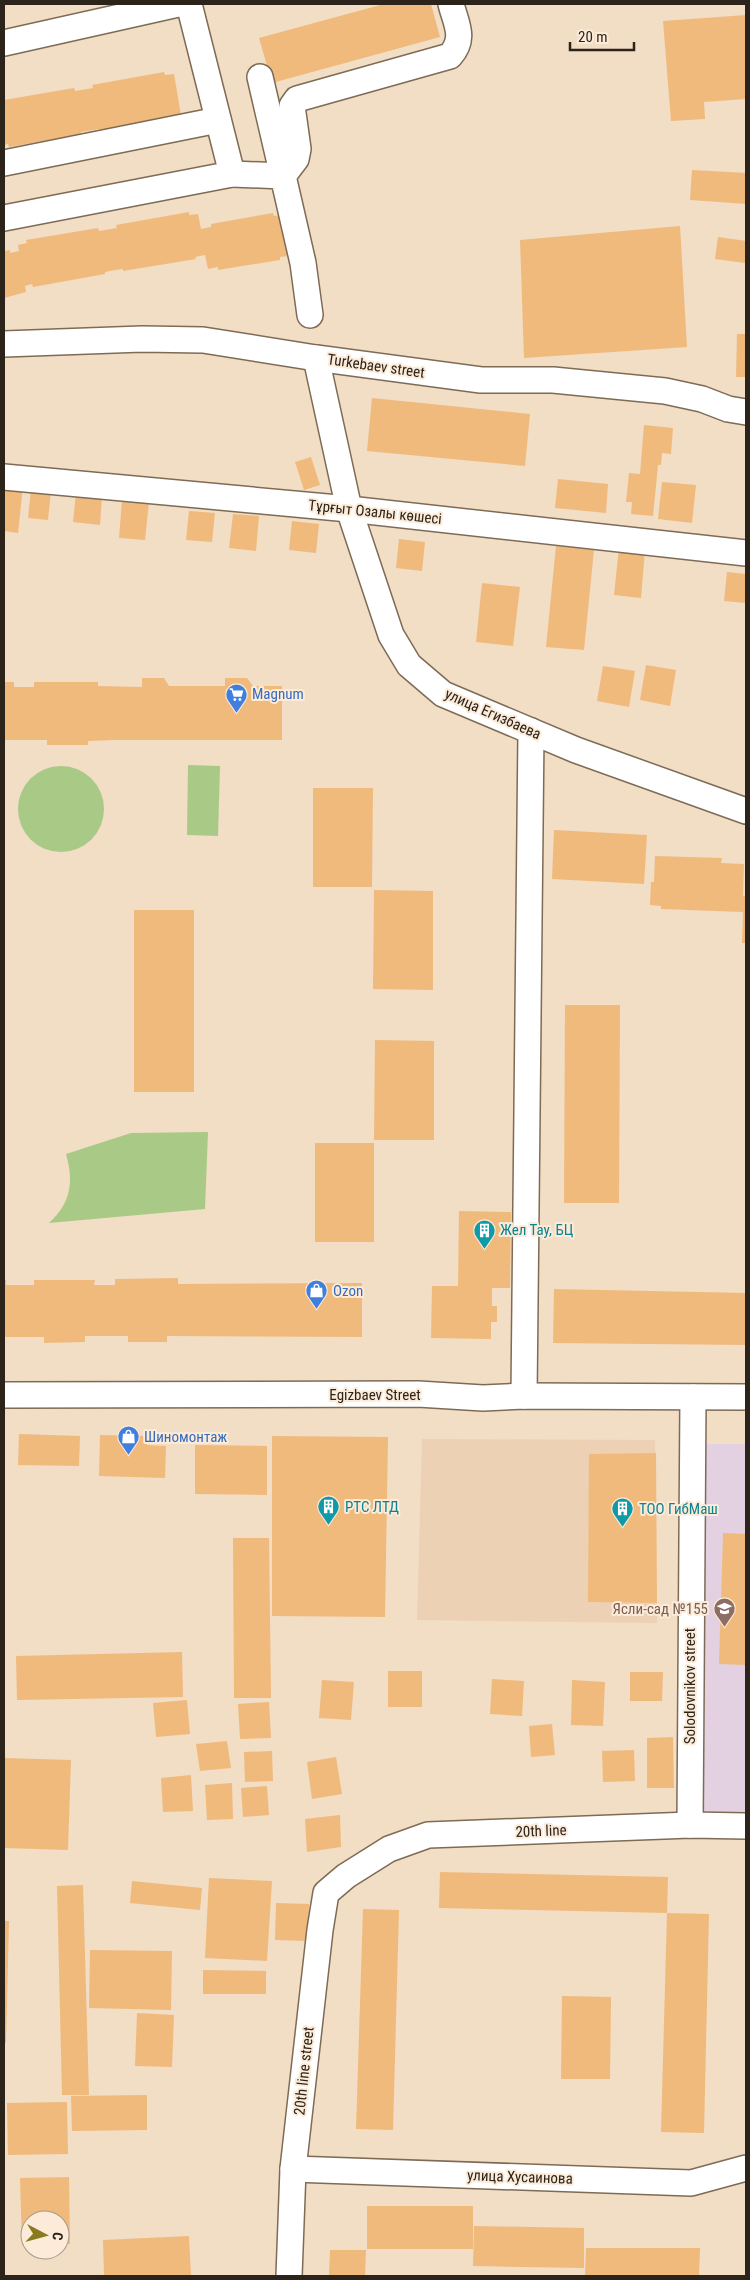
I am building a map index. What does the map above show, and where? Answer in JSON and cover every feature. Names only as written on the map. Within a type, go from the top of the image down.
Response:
[{"type":"street","points":[[4,44],[178,4]]},
{"type":"street","points":[[188,4],[232,174]]},
{"type":"street","points":[[283,176],[296,159],[298,149],[292,115],[292,106],[297,99],[450,56],[458,47],[460,36],[451,4]]},
{"type":"street","points":[[260,77],[303,263],[310,314]]},
{"type":"street","points":[[4,164],[218,120]]},
{"type":"street","points":[[4,218],[232,174],[283,176]]},
{"type":"street","name":"Turkebaev street","points":[[4,344],[142,339],[203,340],[316,358],[481,380],[553,380],[665,391],[702,399],[728,409],[746,412]]},
{"type":"street","name":"улица Егизбаева","points":[[316,358],[349,509],[391,635],[409,665],[443,694],[576,750],[746,811]]},
{"type":"street","name":"Тұрғыт Озалы көшесі","points":[[4,477],[349,509],[746,553]]},
{"type":"street","points":[[524,1396],[531,731]]},
{"type":"street","name":"Egizbaev Street","points":[[4,1396],[418,1394],[483,1398],[524,1396],[746,1397]]},
{"type":"street","name":"Solodovnikov street","points":[[690,1825],[692,1397]]},
{"type":"street","name":"20th line","points":[[346,1876],[389,1848],[428,1835],[690,1825],[746,1826]]},
{"type":"street","name":"20th line street","points":[[289,2276],[293,2170],[321,1920],[326,1893],[346,1876]]},
{"type":"street","name":"улица Хусаинова","points":[[293,2170],[691,2183],[746,2168]]},
{"type":"shaded area","points":[[422,1439],[655,1440],[657,1623],[417,1620]]},
{"type":"shaded area","name":"Ясли-сад №155","points":[[702,1444],[746,1444],[746,1812],[701,1812]]},
{"type":"green space","points":[[188,765],[220,766],[218,836],[187,835]]},
{"type":"green space","points":[[61,766],[77,769],[85,773],[97,785],[101,793],[104,809],[101,825],[97,833],[85,845],[77,849],[61,852],[45,849],[37,845],[25,833],[21,825],[18,809],[21,793],[25,785],[37,773],[45,769]]},
{"type":"green space","points":[[208,1132],[205,1209],[49,1223],[62,1208],[69,1192],[70,1174],[66,1154],[131,1133]]},
{"type":"building","points":[[384,4],[431,4],[440,37],[272,83],[259,38]]},
{"type":"building","points":[[746,15],[746,99],[704,102],[705,119],[671,121],[663,21]]},
{"type":"building","points":[[164,72],[165,75],[174,74],[181,115],[172,119],[99,131],[99,129],[81,132],[81,134],[9,147],[8,144],[4,145],[4,100],[74,88],[75,91],[93,88],[92,85]]},
{"type":"building","points":[[692,170],[746,173],[746,204],[690,200]]},
{"type":"building","points":[[189,212],[189,215],[198,214],[201,229],[211,227],[211,224],[273,213],[274,216],[283,215],[289,256],[280,257],[280,260],[218,270],[218,267],[208,269],[205,255],[195,257],[196,259],[123,271],[123,269],[115,270],[105,272],[105,274],[33,287],[32,284],[25,286],[26,292],[4,298],[4,251],[10,250],[10,253],[19,251],[18,245],[27,243],[26,240],[98,228],[99,231],[117,228],[116,225]]},
{"type":"building","points":[[680,226],[687,347],[524,358],[520,240]]},
{"type":"building","points":[[718,237],[746,241],[745,263],[715,259]]},
{"type":"building","points":[[737,334],[746,334],[746,377],[736,377]]},
{"type":"building","points":[[372,398],[530,414],[525,466],[367,451]]},
{"type":"building","points":[[644,425],[673,428],[671,454],[662,453],[661,465],[658,465],[653,516],[631,514],[632,502],[626,502],[629,473],[640,474]]},
{"type":"building","points":[[311,457],[320,485],[304,490],[295,462]]},
{"type":"building","points":[[558,479],[608,484],[606,513],[555,508]]},
{"type":"building","points":[[662,482],[696,485],[692,523],[658,519]]},
{"type":"building","points":[[4,484],[23,486],[18,533],[4,531]]},
{"type":"building","points":[[31,489],[51,491],[48,520],[28,518]]},
{"type":"building","points":[[76,493],[102,496],[100,525],[73,522]]},
{"type":"building","points":[[122,500],[149,502],[145,540],[119,538]]},
{"type":"building","points":[[189,511],[215,513],[212,542],[186,540]]},
{"type":"building","points":[[233,514],[259,516],[256,551],[229,548]]},
{"type":"building","points":[[292,521],[319,524],[316,553],[289,550]]},
{"type":"building","points":[[399,539],[425,542],[422,571],[396,568]]},
{"type":"building","points":[[556,546],[594,550],[584,650],[546,647]]},
{"type":"building","points":[[619,547],[645,550],[641,598],[614,595]]},
{"type":"building","points":[[727,572],[746,574],[746,603],[724,601]]},
{"type":"building","points":[[482,583],[520,587],[513,646],[476,642]]},
{"type":"building","points":[[646,665],[676,670],[670,706],[640,700]]},
{"type":"building","points":[[603,666],[635,671],[629,707],[597,701]]},
{"type":"building","points":[[142,678],[164,678],[169,686],[225,686],[225,678],[247,678],[253,686],[282,686],[282,740],[114,740],[88,741],[88,745],[47,745],[47,740],[4,740],[4,682],[14,682],[14,687],[34,687],[34,682],[98,682],[98,686],[142,687]]},
{"type":"building","points":[[313,788],[373,788],[372,887],[313,887]]},
{"type":"building","points":[[554,830],[647,835],[644,884],[552,879]]},
{"type":"building","points":[[655,856],[722,858],[721,863],[744,864],[743,896],[746,896],[746,943],[742,943],[743,912],[661,909],[661,906],[650,905],[651,882],[654,882]]},
{"type":"building","points":[[374,890],[433,891],[433,990],[373,989]]},
{"type":"building","points":[[134,910],[194,910],[194,1092],[134,1092]]},
{"type":"building","points":[[565,1005],[620,1005],[619,1203],[564,1203]]},
{"type":"building","points":[[375,1040],[434,1041],[434,1140],[374,1140]]},
{"type":"building","points":[[315,1143],[374,1143],[374,1242],[315,1242]]},
{"type":"building","name":"Жел Тау, БЦ","points":[[459,1211],[511,1212],[510,1288],[492,1288],[492,1306],[497,1306],[497,1322],[491,1322],[491,1339],[431,1338],[432,1286],[458,1286]]},
{"type":"building","points":[[178,1278],[178,1284],[362,1283],[362,1337],[167,1336],[167,1342],[128,1342],[128,1336],[85,1336],[85,1342],[44,1343],[44,1337],[4,1337],[4,1280],[6,1280],[6,1285],[34,1285],[34,1280],[95,1280],[94,1285],[115,1285],[115,1279]]},
{"type":"building","points":[[554,1289],[746,1293],[746,1345],[553,1343]]},
{"type":"building","points":[[19,1434],[80,1436],[79,1466],[18,1465]]},
{"type":"building","points":[[100,1435],[147,1436],[147,1445],[166,1446],[165,1478],[99,1476]]},
{"type":"building","name":"РТС ЛТД","points":[[272,1436],[388,1437],[385,1617],[272,1616]]},
{"type":"building","points":[[195,1445],[267,1446],[267,1495],[195,1494]]},
{"type":"building","name":"ТОО ГибМаш","points":[[656,1453],[657,1603],[588,1602],[589,1454]]},
{"type":"building","name":"Ясли-сад №155","points":[[723,1533],[746,1534],[746,1665],[719,1664]]},
{"type":"building","points":[[233,1538],[269,1538],[271,1698],[234,1698]]},
{"type":"building","points":[[182,1652],[183,1697],[17,1700],[16,1656]]},
{"type":"building","points":[[388,1671],[422,1671],[422,1707],[388,1707]]},
{"type":"building","points":[[630,1672],[663,1672],[662,1701],[630,1701]]},
{"type":"building","points":[[492,1679],[524,1681],[522,1716],[490,1714]]},
{"type":"building","points":[[322,1680],[354,1682],[351,1720],[319,1718]]},
{"type":"building","points":[[572,1680],[605,1682],[603,1726],[571,1725]]},
{"type":"building","points":[[187,1700],[190,1734],[156,1737],[153,1703]]},
{"type":"building","points":[[269,1702],[271,1738],[240,1739],[238,1704]]},
{"type":"building","points":[[552,1724],[555,1755],[531,1757],[529,1726]]},
{"type":"building","points":[[673,1737],[674,1788],[647,1788],[647,1738]]},
{"type":"building","points":[[227,1741],[231,1768],[200,1771],[196,1744]]},
{"type":"building","points":[[634,1750],[635,1781],[603,1782],[602,1751]]},
{"type":"building","points":[[272,1751],[273,1781],[245,1782],[244,1752]]},
{"type":"building","points":[[336,1757],[342,1794],[312,1799],[307,1762]]},
{"type":"building","points":[[4,1758],[71,1760],[68,1850],[4,1848]]},
{"type":"building","points":[[191,1775],[193,1811],[163,1812],[161,1778]]},
{"type":"building","points":[[232,1783],[233,1819],[207,1820],[205,1785]]},
{"type":"building","points":[[267,1786],[269,1815],[243,1817],[241,1788]]},
{"type":"building","points":[[340,1815],[341,1847],[307,1852],[305,1819]]},
{"type":"building","points":[[440,1872],[668,1877],[667,1913],[439,1908]]},
{"type":"building","points":[[209,1878],[272,1881],[267,1961],[205,1958]]},
{"type":"building","points":[[132,1881],[202,1888],[200,1910],[130,1903]]},
{"type":"building","points":[[83,1885],[89,2095],[62,2095],[57,1886]]},
{"type":"building","points":[[276,1903],[309,1904],[308,1941],[275,1940]]},
{"type":"building","points":[[363,1909],[399,1910],[393,2130],[356,2129]]},
{"type":"building","points":[[667,1913],[709,1914],[704,2133],[661,2132]]},
{"type":"building","points":[[4,1921],[9,1921],[6,2043],[4,2043]]},
{"type":"building","points":[[90,1950],[172,1951],[171,2010],[89,2008]]},
{"type":"building","points":[[203,1970],[266,1971],[266,1994],[203,1994]]},
{"type":"building","points":[[562,1996],[611,1997],[610,2079],[561,2079]]},
{"type":"building","points":[[137,2013],[174,2015],[172,2067],[135,2066]]},
{"type":"building","points":[[147,2095],[147,2130],[72,2131],[71,2096]]},
{"type":"building","points":[[67,2102],[68,2154],[8,2155],[7,2103]]},
{"type":"building","points":[[69,2177],[69,2210],[21,2210],[20,2178]]},
{"type":"building","points":[[367,2206],[473,2206],[473,2249],[367,2249]]},
{"type":"building","points":[[474,2226],[584,2228],[584,2268],[473,2266]]},
{"type":"building","points":[[189,2236],[191,2276],[104,2276],[103,2240]]},
{"type":"building","points":[[586,2248],[700,2248],[699,2276],[585,2276]]},
{"type":"building","points":[[330,2250],[366,2250],[365,2276],[329,2276]]},
{"type":"place","name":"Magnum","points":[[236,713]]},
{"type":"place","name":"Жел Тау, БЦ","points":[[484,1249]]},
{"type":"place","name":"Ozon","points":[[317,1310]]},
{"type":"place","name":"Шиномонтаж","points":[[128,1456]]},
{"type":"place","name":"РТС ЛТД","points":[[329,1526]]},
{"type":"place","name":"ТОО ГибМаш","points":[[623,1528]]},
{"type":"place","name":"Ясли-сад №155","points":[[724,1628]]}]
